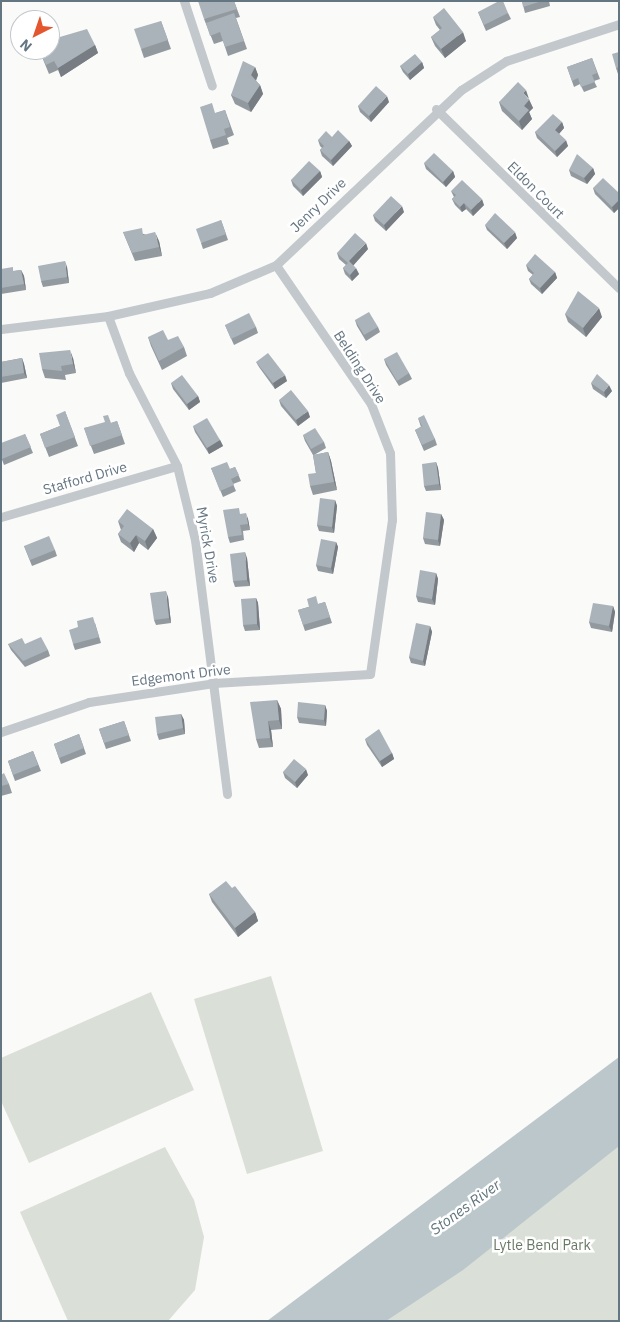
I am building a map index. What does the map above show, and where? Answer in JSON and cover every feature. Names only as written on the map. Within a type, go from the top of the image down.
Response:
[{"type":"street","points":[[184,1],[212,86]]},
{"type":"street","name":"Jenry Drive","points":[[1,329],[108,316],[210,293],[276,265],[436,110],[506,61],[619,24]]},
{"type":"street","name":"Eldon Court","points":[[436,110],[619,288]]},
{"type":"street","name":"Belding Drive","points":[[276,265],[371,404],[390,453],[392,520],[370,674]]},
{"type":"street","name":"Myrick Drive","points":[[108,316],[129,373],[177,466],[196,540],[227,794]]},
{"type":"street","name":"Stafford Drive","points":[[1,517],[177,466]]},
{"type":"street","name":"Edgemont Drive","points":[[1,732],[89,702],[214,683],[370,674]]},
{"type":"green space","points":[[271,976],[323,1151],[247,1174],[194,999]]},
{"type":"green space","points":[[151,992],[194,1090],[29,1163],[1,1101],[1,1058]]},
{"type":"green space","name":"Lytle Bend Park","points":[[619,1093],[619,1321],[311,1321]]},
{"type":"green space","points":[[165,1147],[194,1200],[204,1237],[195,1290],[168,1321],[68,1321],[20,1212]]},
{"type":"water","name":"Stones River","points":[[619,1057],[619,1146],[463,1270],[386,1321],[267,1321]]},
{"type":"building","points":[[198,1],[234,1],[237,9],[204,19]]},
{"type":"building","points":[[499,1],[503,1],[508,13],[484,25],[478,12]]},
{"type":"building","points":[[522,1],[542,1],[523,7]]},
{"type":"building","points":[[444,8],[463,32],[441,49],[431,37],[442,28],[433,17]]},
{"type":"building","points":[[234,13],[244,41],[225,47],[220,32],[210,36],[206,23]]},
{"type":"building","points":[[161,21],[168,40],[141,49],[134,29]]},
{"type":"building","points":[[87,29],[95,45],[58,68],[54,61],[46,65],[44,60],[60,60],[60,37]]},
{"type":"building","points":[[619,52],[619,67],[616,68],[612,54]]},
{"type":"building","points":[[415,54],[422,62],[408,74],[400,66]]},
{"type":"building","points":[[592,58],[597,73],[592,75],[595,82],[581,87],[578,78],[572,81],[567,67]]},
{"type":"building","points":[[243,61],[255,67],[251,75],[260,85],[248,103],[231,95]]},
{"type":"building","points":[[518,82],[526,90],[523,93],[529,100],[524,106],[529,110],[519,121],[499,102]]},
{"type":"building","points":[[376,86],[387,96],[369,116],[358,106]]},
{"type":"building","points":[[212,103],[215,113],[225,110],[230,127],[224,129],[226,135],[210,140],[200,107]]},
{"type":"building","points":[[553,114],[562,122],[555,130],[566,140],[555,151],[535,132]]},
{"type":"building","points":[[338,130],[349,141],[331,160],[320,150],[324,146],[318,140],[326,131],[332,137]]},
{"type":"building","points":[[434,153],[453,171],[443,182],[424,163]]},
{"type":"building","points":[[577,154],[593,168],[584,178],[569,170]]},
{"type":"building","points":[[309,161],[320,171],[301,190],[291,180]]},
{"type":"building","points":[[603,178],[619,193],[619,200],[612,207],[593,188]]},
{"type":"building","points":[[462,180],[482,199],[471,210],[464,203],[460,207],[452,199],[456,195],[451,191]]},
{"type":"building","points":[[391,196],[402,206],[384,225],[373,215]]},
{"type":"building","points":[[495,213],[515,232],[504,243],[485,225]]},
{"type":"building","points":[[221,220],[226,234],[201,243],[196,229]]},
{"type":"building","points":[[142,228],[143,235],[155,232],[159,247],[132,253],[123,232]]},
{"type":"building","points":[[355,233],[366,243],[349,261],[356,268],[350,275],[343,268],[348,263],[337,253]]},
{"type":"building","points":[[535,254],[555,272],[540,288],[529,279],[534,273],[526,265]]},
{"type":"building","points":[[65,261],[67,277],[41,281],[38,266]]},
{"type":"building","points":[[13,267],[13,271],[21,270],[24,284],[1,288],[1,269]]},
{"type":"building","points":[[578,291],[599,308],[583,328],[565,314]]},
{"type":"building","points":[[369,312],[378,327],[364,335],[355,320]]},
{"type":"building","points":[[249,313],[256,327],[231,339],[225,325]]},
{"type":"building","points":[[163,330],[168,340],[178,336],[184,347],[159,361],[148,337]]},
{"type":"building","points":[[70,350],[73,364],[61,366],[62,371],[42,369],[39,353]]},
{"type":"building","points":[[397,352],[409,373],[397,381],[384,359]]},
{"type":"building","points":[[268,353],[285,375],[273,383],[256,362]]},
{"type":"building","points":[[22,358],[24,373],[1,377],[1,362]]},
{"type":"building","points":[[597,374],[609,385],[604,392],[591,383]]},
{"type":"building","points":[[182,375],[198,396],[187,404],[171,383]]},
{"type":"building","points":[[291,390],[308,411],[296,420],[279,400]]},
{"type":"building","points":[[65,411],[75,437],[45,448],[40,434],[60,426],[56,415]]},
{"type":"building","points":[[108,415],[111,423],[117,421],[122,435],[90,446],[84,428],[105,422],[103,416]]},
{"type":"building","points":[[424,415],[435,439],[422,445],[415,430],[422,426],[418,418]]},
{"type":"building","points":[[207,418],[220,440],[207,448],[193,426]]},
{"type":"building","points":[[315,428],[324,442],[311,449],[303,435]]},
{"type":"building","points":[[25,434],[31,447],[2,459],[1,443]]},
{"type":"building","points":[[328,452],[334,482],[310,486],[308,474],[316,473],[313,455]]},
{"type":"building","points":[[227,462],[230,469],[235,467],[239,475],[231,479],[234,485],[220,491],[211,468]]},
{"type":"building","points":[[436,462],[439,484],[424,486],[422,464]]},
{"type":"building","points":[[320,498],[335,500],[332,527],[317,525]]},
{"type":"building","points":[[239,508],[240,514],[246,513],[248,524],[240,525],[242,535],[228,537],[223,510]]},
{"type":"building","points":[[127,509],[153,529],[145,541],[136,535],[130,543],[118,534],[124,526],[118,521]]},
{"type":"building","points":[[426,512],[441,514],[438,540],[423,538]]},
{"type":"building","points":[[49,536],[55,550],[30,560],[24,546]]},
{"type":"building","points":[[321,539],[336,542],[331,568],[316,565]]},
{"type":"building","points":[[245,552],[247,580],[233,581],[230,554]]},
{"type":"building","points":[[420,570],[436,573],[432,599],[416,596]]},
{"type":"building","points":[[166,591],[169,618],[154,620],[150,593]]},
{"type":"building","points":[[316,596],[318,604],[325,602],[330,617],[303,625],[298,610],[309,607],[307,599]]},
{"type":"building","points":[[256,598],[257,624],[243,625],[241,599]]},
{"type":"building","points":[[593,603],[613,606],[609,626],[589,622]]},
{"type":"building","points":[[93,617],[99,637],[73,644],[69,630],[78,627],[77,621]]},
{"type":"building","points":[[416,623],[430,626],[423,661],[409,657]]},
{"type":"building","points":[[41,637],[48,650],[23,661],[8,644],[22,638],[25,644]]},
{"type":"building","points":[[277,700],[279,720],[268,721],[270,738],[256,739],[250,702]]},
{"type":"building","points":[[298,702],[325,705],[324,720],[297,717]]},
{"type":"building","points":[[181,714],[183,728],[157,734],[155,717]]},
{"type":"building","points":[[124,721],[129,735],[104,743],[99,729]]},
{"type":"building","points":[[379,729],[392,753],[380,761],[365,739]]},
{"type":"building","points":[[79,734],[84,748],[59,758],[54,744]]},
{"type":"building","points":[[33,751],[38,765],[13,775],[8,761]]},
{"type":"building","points":[[294,759],[306,769],[295,782],[283,772]]},
{"type":"building","points":[[4,773],[9,784],[1,786],[1,775]]},
{"type":"building","points":[[226,881],[232,888],[235,886],[255,912],[235,928],[209,894]]}]
